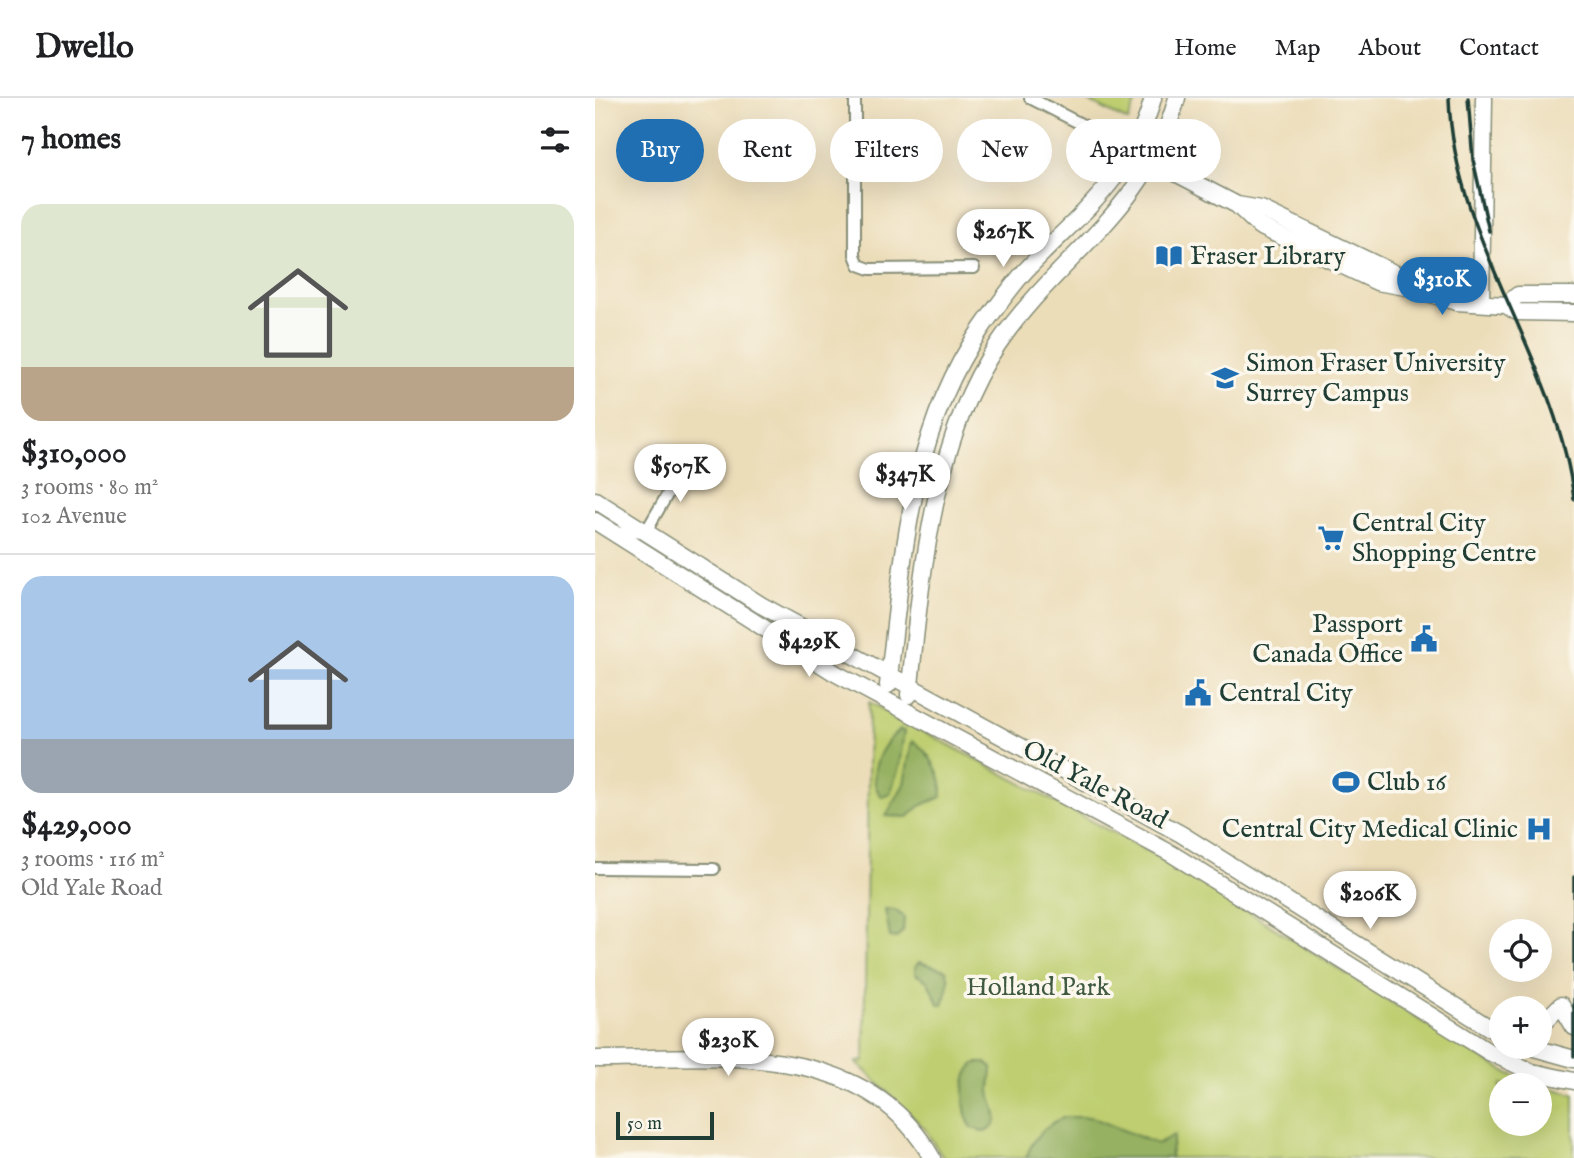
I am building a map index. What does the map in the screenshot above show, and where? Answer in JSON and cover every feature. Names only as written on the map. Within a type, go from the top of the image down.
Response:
[{"type":"main road","points":[[1145,119],[1153,98]]},
{"type":"main road","points":[[1171,119],[1177,98]]},
{"type":"main road","points":[[1481,303],[1484,98]]},
{"type":"main road","points":[[886,701],[919,471],[945,394],[979,331],[1027,269],[1099,198],[1111,182]]},
{"type":"main road","points":[[907,712],[929,545],[949,447],[986,363],[1032,298],[1118,212],[1138,182]]},
{"type":"main road","points":[[1194,182],[1237,205],[1269,212],[1396,274],[1412,288],[1450,301],[1506,304],[1517,312],[1574,313]]},
{"type":"main road","points":[[1506,304],[1518,295],[1574,295]]},
{"type":"main road","points":[[919,471],[929,545]]},
{"type":"main road","name":"Old Yale Road","points":[[595,500],[761,605],[1221,858],[1489,1027]]},
{"type":"main road","name":"Old Yale Road","points":[[602,526],[762,629],[886,701],[1206,875],[1489,1052],[1532,1072],[1574,1081]]},
{"type":"main road","points":[[1206,875],[1221,858]]},
{"type":"main road","points":[[1552,1015],[1561,1006],[1574,1027]]},
{"type":"main road","points":[[1552,1053],[1574,1059]]},
{"type":"main road","points":[[595,1059],[778,1061],[824,1071],[866,1091],[897,1114],[932,1158]]},
{"type":"street","points":[[855,98],[855,255],[859,265],[870,268],[974,268]]},
{"type":"street","points":[[1030,98],[1072,119]]},
{"type":"street","points":[[602,526],[645,533],[688,459]]},
{"type":"street","points":[[595,868],[714,869]]},
{"type":"green space","points":[[1082,98],[1137,98],[1129,119]]},
{"type":"green space","name":"Holland Park","points":[[869,702],[1181,869],[1459,1045],[1508,1073],[1489,1073],[1489,1136],[1552,1136],[1552,1088],[1574,1094],[1574,1158],[943,1158],[924,1128],[856,1062],[864,1061]]},
{"type":"green space","points":[[900,730],[904,731],[899,767],[890,794],[882,797],[875,780],[877,761],[887,743]]},
{"type":"green space","points":[[912,741],[930,757],[941,782],[941,797],[920,806],[908,817],[886,816],[904,784]]},
{"type":"green space","points":[[885,909],[895,910],[904,917],[903,931],[896,938],[890,937]]},
{"type":"green space","points":[[919,962],[946,970],[949,980],[943,1005],[939,1004],[927,981],[915,974],[915,967]]},
{"type":"green space","points":[[976,1063],[986,1063],[992,1067],[990,1091],[996,1119],[991,1129],[984,1132],[972,1128],[964,1104],[967,1076]]},
{"type":"green space","points":[[1065,1117],[1091,1117],[1157,1144],[1174,1135],[1170,1158],[1026,1158],[1041,1132],[1051,1123]]},
{"type":"railway","points":[[1449,98],[1455,151],[1468,201],[1486,251],[1548,397],[1564,447],[1574,499]]},
{"type":"railway","points":[[1468,98],[1473,160],[1489,231]]},
{"type":"railway","points":[[1574,877],[1574,1056]]},
{"type":"place","name":"Fraser Library","points":[[1169,256]]},
{"type":"place","name":"Simon Fraser University Surrey Campus","points":[[1225,378]]},
{"type":"place","name":"Central City Shopping Centre","points":[[1331,538]]},
{"type":"place","name":"Passport Canada Office","points":[[1424,639]]},
{"type":"place","name":"Central City","points":[[1198,693]]},
{"type":"place","name":"Club 16","points":[[1346,782]]},
{"type":"place","name":"Central City Medical Clinic","points":[[1539,829]]}]
